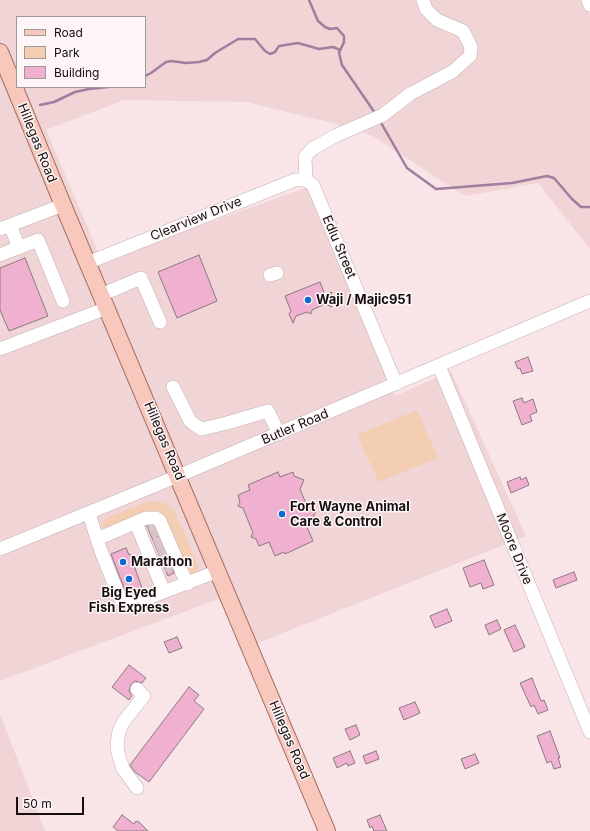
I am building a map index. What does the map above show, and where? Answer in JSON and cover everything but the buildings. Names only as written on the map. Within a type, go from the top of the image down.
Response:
[{"type":"main road","name":"Hillegas Road","points":[[0,52],[327,831]]},
{"type":"street","points":[[306,180],[305,157],[312,149],[335,136],[377,118],[410,94],[452,72],[470,56],[471,47],[463,31],[437,20],[426,9],[423,0]]},
{"type":"street","points":[[588,0],[590,5]]},
{"type":"street","name":"Clearview Drive","points":[[87,262],[295,180],[306,180]]},
{"type":"street","name":"Edlu Street","points":[[306,180],[313,185],[396,384]]},
{"type":"street","points":[[18,248],[2,228],[63,205]]},
{"type":"street","points":[[0,255],[38,240],[63,301]]},
{"type":"street","points":[[0,349],[104,301],[141,278],[160,322]]},
{"type":"street","name":"Butler Road","points":[[0,549],[89,514],[590,301]]},
{"type":"street","name":"Moore Drive","points":[[438,366],[590,732]]},
{"type":"street","points":[[174,386],[190,421],[202,429],[268,411],[279,434]]},
{"type":"street","points":[[89,514],[97,539],[121,600],[124,602],[129,603],[142,600],[218,571]]},
{"type":"street","points":[[97,539],[146,518],[156,518],[160,521],[153,531]]},
{"type":"street","points":[[136,523],[153,531],[163,554],[187,584]]},
{"type":"street","points":[[153,531],[163,554],[164,592]]},
{"type":"street","points":[[136,788],[122,765],[118,753],[118,744],[120,731],[124,721],[144,696],[137,690]]},
{"type":"shaded area","points":[[0,0],[590,0],[590,249],[538,183],[465,196],[371,135],[333,123],[246,102],[124,100],[46,130],[102,261],[313,185],[395,396],[451,371],[526,536],[240,650],[221,598],[0,681]]},
{"type":"shaded area","points":[[0,714],[45,831],[0,831]]},
{"type":"green space","points":[[417,410],[438,458],[379,482],[357,435]]},
{"type":"green space","points":[[156,501],[165,503],[175,512],[199,567],[195,575],[190,577],[166,521],[105,530],[102,528],[102,522],[107,518],[144,503]]},
{"type":"waterway","points":[[309,0],[318,21],[330,29],[337,28],[344,36],[344,42],[339,53],[342,65],[375,113]]},
{"type":"waterway","points":[[146,76],[166,62],[171,61],[186,63],[207,60],[215,53],[238,39],[255,39],[265,51],[270,54],[275,52],[279,46],[298,43],[319,49],[333,47],[340,50]]},
{"type":"waterway","points":[[40,105],[54,102],[75,92],[98,88]]},
{"type":"waterway","points":[[380,121],[407,168],[436,189],[512,183],[547,176],[554,178],[581,207],[590,207]]},
{"type":"tunnel","points":[[150,532],[159,528]]},
{"type":"tunnel","points":[[155,545],[164,541]]},
{"type":"tunnel","points":[[160,557],[169,553]]},
{"type":"tunnel","points":[[164,566],[173,563]]},
{"type":"place","name":"Waji / Majic951","points":[[308,300]]},
{"type":"place","name":"Fort Wayne Animal Care & Control","points":[[282,514]]},
{"type":"place","name":"Marathon","points":[[123,562]]},
{"type":"place","name":"Big Eyed Fish Express","points":[[129,579]]}]
